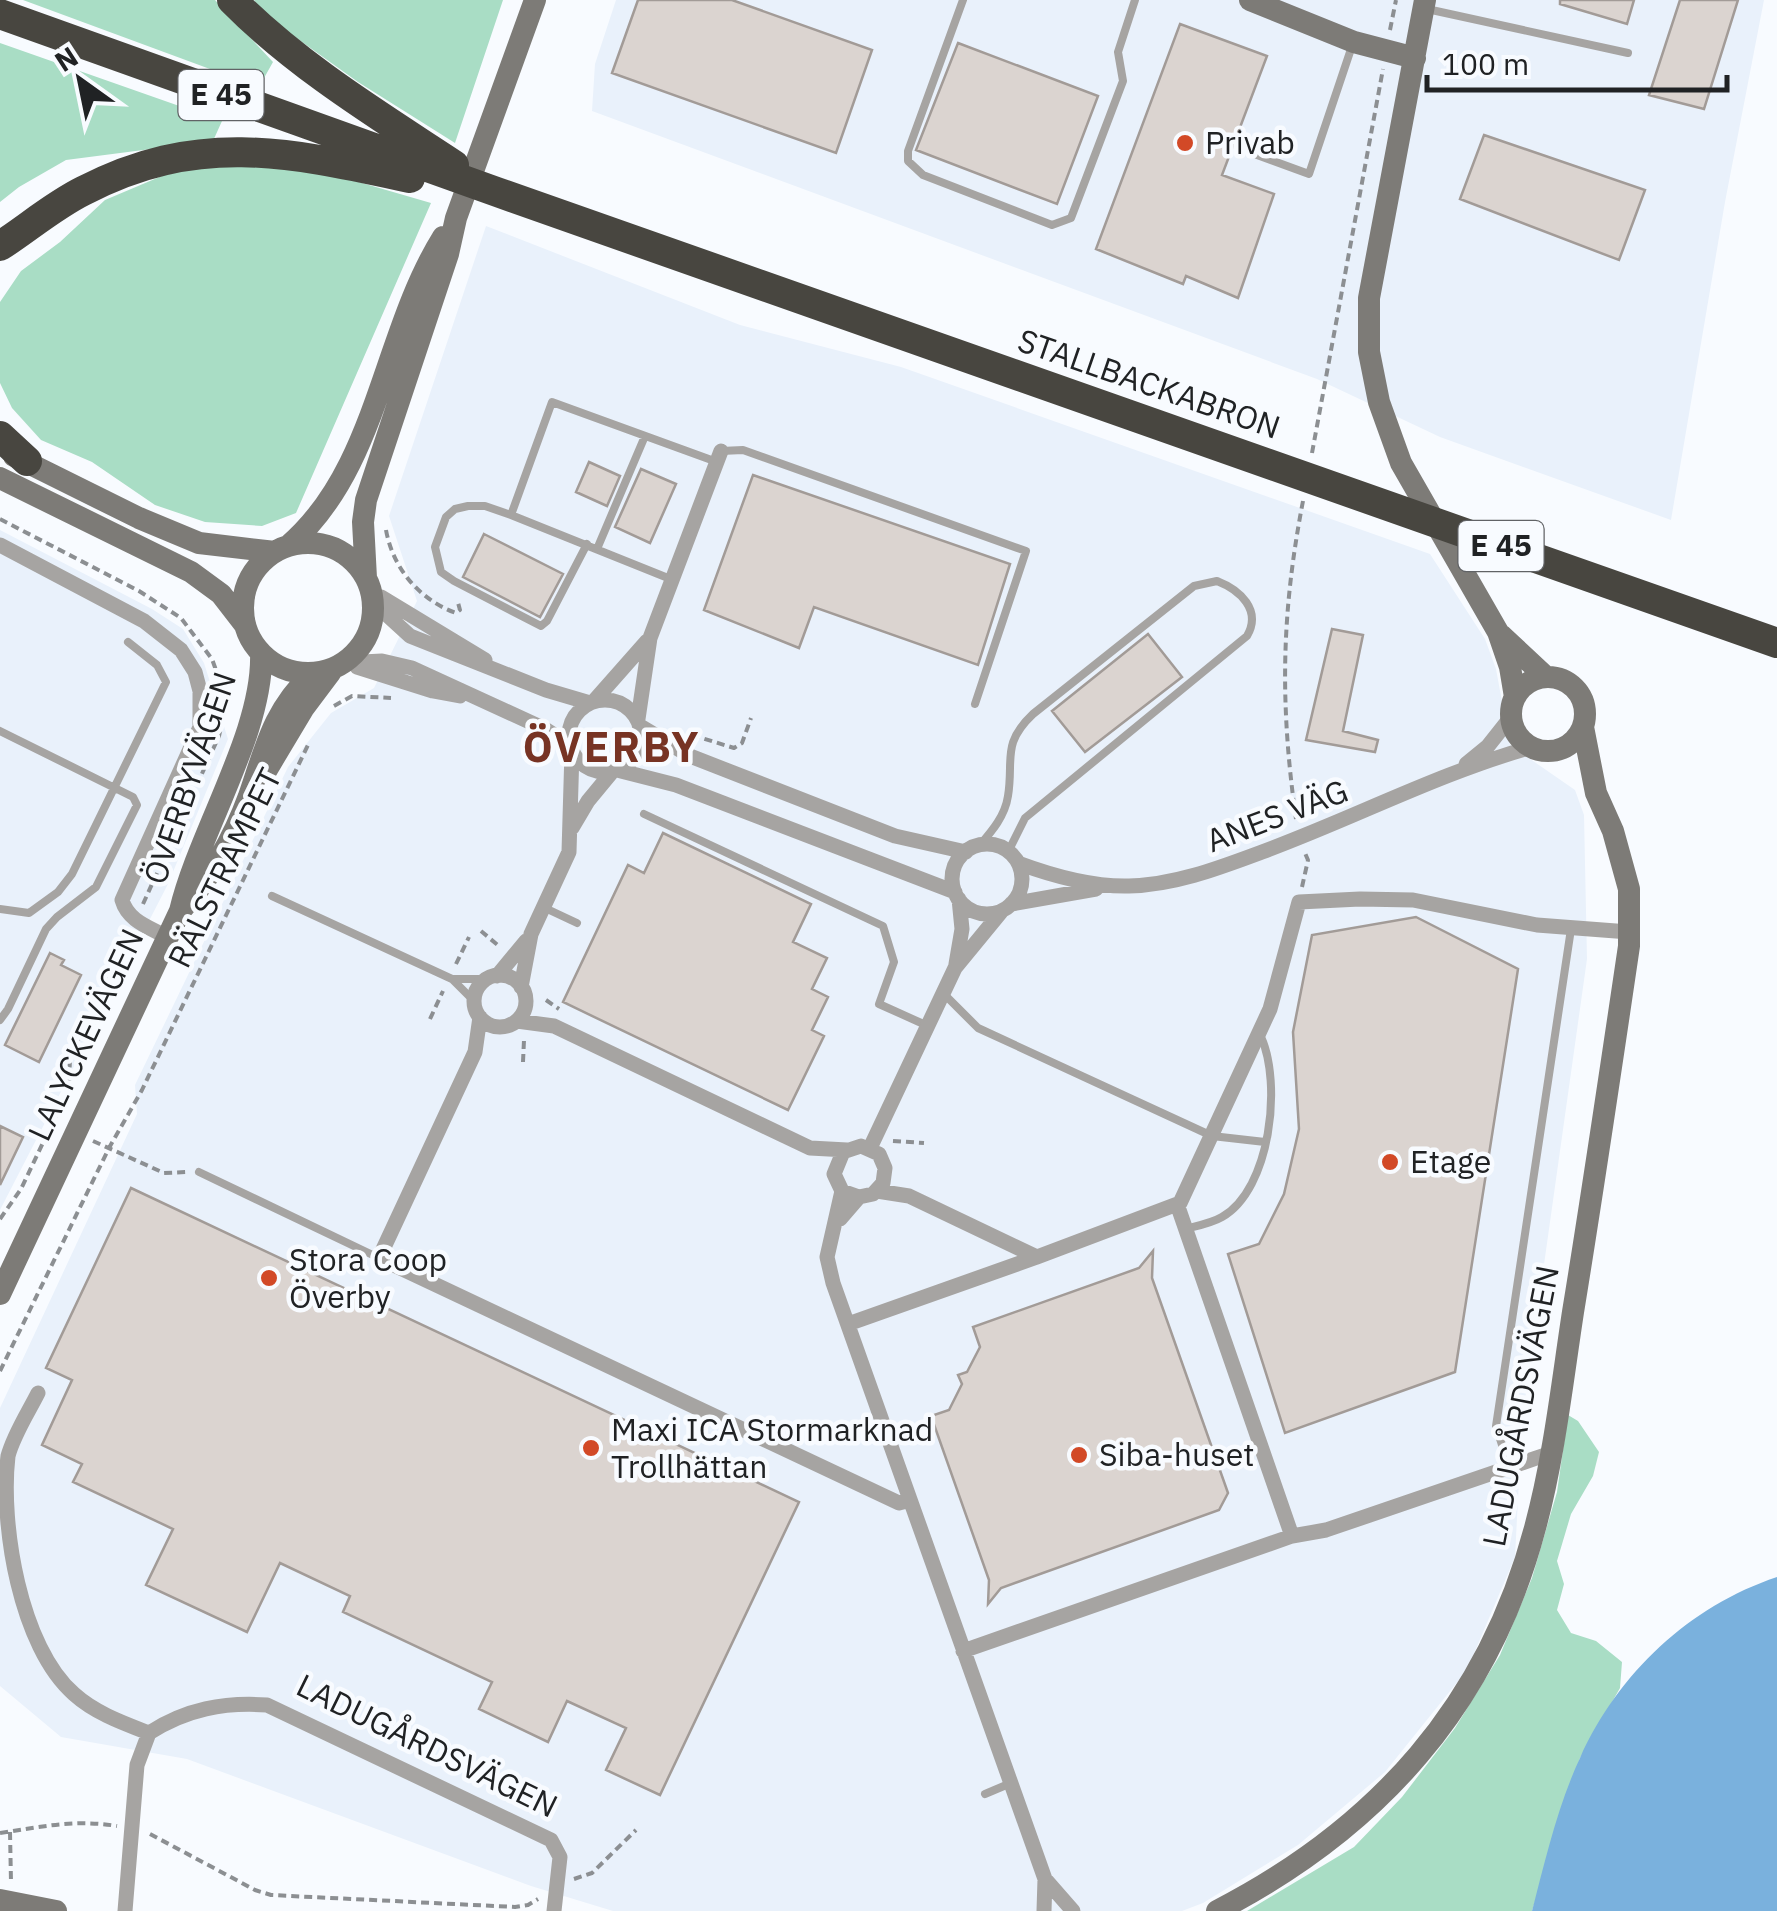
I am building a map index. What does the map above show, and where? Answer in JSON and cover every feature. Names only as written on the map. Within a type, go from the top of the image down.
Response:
[{"type":"highway","points":[[232,0],[258,26],[444,173]]},
{"type":"highway","name":"E 45","points":[[0,14],[444,173]]},
{"type":"highway","points":[[7,244],[81,192],[116,175],[160,159],[203,152],[249,152],[444,173]]},
{"type":"highway","name":"STALLBACKABRON","points":[[444,173],[1777,643]]},
{"type":"highway","points":[[0,436],[14,455]]},
{"type":"main road","name":"ÖVERBYVÄGEN","points":[[180,911],[216,866],[283,705],[358,651],[368,635],[373,617],[363,522],[366,500],[448,254],[456,218],[535,0]]},
{"type":"main road","points":[[1250,0],[1354,42],[1416,58]]},
{"type":"main road","points":[[1424,4],[1368,298],[1370,352],[1379,402],[1401,462],[1498,632],[1510,666],[1513,707],[1517,734],[1540,749],[1570,744],[1583,727],[1584,706],[1575,688],[1560,679],[1533,680],[1513,707]]},
{"type":"main road","name":"ÖVERBYVÄGEN","points":[[246,626],[244,601],[250,578],[314,522],[341,482],[419,282],[456,218]]},
{"type":"main road","points":[[14,455],[139,518],[200,543],[282,549],[318,544],[338,550],[354,562],[368,584]]},
{"type":"main road","name":"ÖVERBYVÄGEN","points":[[0,478],[191,572],[220,594],[246,626],[261,653],[290,671],[330,668]]},
{"type":"main road","points":[[1498,632],[1546,677]]},
{"type":"main road","name":"ÖVERBYVÄGEN","points":[[180,911],[200,846],[260,692],[261,653]]},
{"type":"main road","name":"ÖVERBYVÄGEN","points":[[247,799],[330,668]]},
{"type":"main road","name":"LADUGÅRDSVÄGEN","points":[[1217,1911],[1323,1848],[1376,1802],[1432,1738],[1481,1665],[1511,1599],[1536,1526],[1598,1155],[1629,932],[1629,889],[1613,831],[1596,793],[1583,727]]},
{"type":"main road","name":"LADUGÅRDSVÄGEN","points":[[1540,749],[1576,770],[1596,793]]},
{"type":"main road","name":"LALYCKEVÄGEN","points":[[0,1294],[180,911]]},
{"type":"main road","points":[[5,1901],[56,1911]]},
{"type":"street","points":[[570,832],[588,801],[640,748],[639,722],[650,638],[719,457]]},
{"type":"street","points":[[0,545],[144,620],[181,650],[195,672],[200,690],[200,727],[122,900],[125,910],[136,920],[167,937]]},
{"type":"street","points":[[368,584],[404,614],[466,647],[500,671],[546,690],[592,702],[619,702],[639,722],[690,756],[895,836],[973,849],[990,844],[1013,857],[1021,889],[956,968],[874,1141],[886,1168],[909,1196]]},
{"type":"street","points":[[650,638],[572,720],[570,832],[564,866],[531,934],[478,988],[475,1052],[379,1258],[899,1503],[910,1500]]},
{"type":"street","points":[[330,668],[472,698],[545,730],[571,748],[584,766],[676,785],[957,896],[978,913],[1006,908]]},
{"type":"street","name":"ANES VÄG","points":[[1455,772],[1488,746],[1513,707]]},
{"type":"street","name":"ANES VÄG","points":[[1006,908],[1111,886],[1179,880],[1340,824],[1455,772],[1540,749]]},
{"type":"street","points":[[956,968],[962,929],[954,870],[973,849]]},
{"type":"street","name":"ANES VÄG","points":[[1013,857],[1072,880],[1111,886]]},
{"type":"street","points":[[848,1324],[1177,1204],[1260,1035],[1299,902],[1414,900],[1571,929],[1629,932]]},
{"type":"street","points":[[475,1052],[524,1011],[531,934]]},
{"type":"street","points":[[492,977],[513,979],[554,1026]]},
{"type":"street","points":[[477,1009],[489,1024],[554,1026],[810,1148],[834,1174],[842,1190],[827,1258],[848,1324],[1045,1879],[1072,1911]]},
{"type":"street","points":[[834,1174],[838,1160],[847,1150],[874,1141]]},
{"type":"street","points":[[810,1148],[847,1150]]},
{"type":"street","points":[[877,1191],[886,1168]]},
{"type":"street","points":[[842,1190],[859,1198]]},
{"type":"street","points":[[835,1226],[859,1198],[877,1191],[909,1196],[1036,1257]]},
{"type":"street","points":[[1177,1204],[1292,1536]]},
{"type":"street","points":[[38,1393],[8,1455],[2,1493],[13,1583],[40,1650],[72,1692],[94,1709],[149,1733],[137,1764],[125,1911]]},
{"type":"street","points":[[963,1651],[1292,1536],[1326,1530],[1551,1452]]},
{"type":"street","name":"LADUGÅRDSVÄGEN","points":[[149,1733],[174,1717],[210,1707],[267,1705],[551,1840],[560,1857],[554,1911]]},
{"type":"street","points":[[1044,1911],[1045,1879]]},
{"type":"lane","points":[[963,0],[908,160],[923,175],[1052,225],[1071,218],[1123,81],[1118,52],[1136,0]]},
{"type":"lane","points":[[1424,4],[1628,53]]},
{"type":"lane","points":[[1257,155],[1309,174],[1354,42]]},
{"type":"lane","points":[[511,515],[552,402],[645,436],[719,457],[743,450],[1026,551],[976,704]]},
{"type":"lane","points":[[598,549],[645,436]]},
{"type":"lane","points":[[588,544],[548,621],[540,626],[441,572],[436,558],[446,517],[455,509],[485,506],[588,544],[673,580]]},
{"type":"lane","points":[[973,849],[1005,810],[1009,793],[1008,754],[1013,739],[1032,714],[1194,586],[1217,581],[1242,596],[1251,610],[1253,626],[1248,636],[1025,818],[1013,857]]},
{"type":"lane","points":[[0,908],[29,913],[58,892],[72,874],[166,682],[158,666],[128,642]]},
{"type":"lane","points":[[0,731],[134,797],[136,805],[96,888],[50,922],[0,1020]]},
{"type":"lane","points":[[644,814],[883,926],[894,962],[879,1004],[928,1026]]},
{"type":"lane","points":[[272,896],[452,979],[477,1009]]},
{"type":"lane","points":[[544,907],[577,923]]},
{"type":"lane","points":[[1509,1467],[1496,1426],[1571,929]]},
{"type":"lane","points":[[452,979],[492,977]]},
{"type":"lane","points":[[944,994],[978,1028],[1212,1136],[1265,1142]]},
{"type":"lane","points":[[1185,1229],[1222,1218],[1249,1191],[1262,1160],[1270,1071],[1260,1035]]},
{"type":"lane","points":[[198,1172],[379,1258]]},
{"type":"lane","points":[[986,1794],[1011,1784]]},
{"type":"path","points":[[1386,50],[1396,0]]},
{"type":"path","points":[[0,519],[140,591],[181,618],[212,658],[226,701],[219,736],[70,1056],[69,1088],[21,1189],[0,1219]]},
{"type":"path","points":[[386,525],[396,560],[418,591],[456,613],[460,610],[456,594],[461,585]]},
{"type":"path","points":[[226,701],[255,707]]},
{"type":"path","name":"RÄLSTRAMPET","points":[[0,1371],[306,751],[310,734],[293,725]]},
{"type":"path","points":[[546,1000],[569,1014]]},
{"type":"path","points":[[52,1122],[164,1172],[198,1172]]},
{"type":"path","points":[[874,1141],[924,1143]]},
{"type":"path","points":[[0,1833],[60,1822],[130,1828],[143,1830],[271,1895],[515,1911]]},
{"type":"path","points":[[5,1901],[10,1832]]},
{"type":"shaded area","points":[[616,0],[1764,0],[1671,520],[1440,437],[1317,379],[592,111],[595,64]]},
{"type":"shaded area","points":[[486,226],[740,325],[901,367],[1430,554],[1485,639],[1496,669],[1510,745],[1575,790],[1584,815],[1587,959],[1522,1421],[1515,1557],[1467,1670],[1385,1772],[1298,1845],[1203,1903],[1182,1911],[613,1911],[531,1886],[187,1759],[61,1737],[0,1686],[0,1408],[137,1114],[135,1085],[288,767],[331,713],[374,688],[417,601],[389,516]]},
{"type":"shaded area","points":[[0,530],[183,629],[204,663],[228,739],[168,884],[0,1210]]},
{"type":"green space","points":[[23,0],[215,0],[273,62],[259,87]]},
{"type":"green space","points":[[254,0],[503,0],[455,143],[358,82],[267,17]]},
{"type":"green space","points":[[0,43],[222,121],[213,141],[66,160],[0,202]]},
{"type":"green space","points":[[256,164],[338,176],[431,203],[296,513],[262,526],[205,522],[155,505],[92,462],[41,440],[12,408],[0,383],[0,302],[21,271],[60,242],[105,200],[176,170]]},
{"type":"green space","points":[[1568,1415],[1578,1421],[1599,1452],[1593,1476],[1571,1514],[1557,1561],[1564,1584],[1557,1610],[1571,1633],[1596,1641],[1622,1662],[1620,1688],[1580,1758],[1532,1911],[1247,1911],[1354,1847],[1402,1797],[1455,1728],[1500,1655],[1532,1578],[1557,1492]]},
{"type":"water","points":[[1777,1577],[1777,1911],[1532,1911],[1572,1776],[1615,1698],[1660,1646],[1686,1625],[1745,1590]]},
{"type":"building","points":[[638,0],[732,0],[872,50],[836,153],[612,73]]},
{"type":"building","points":[[1560,0],[1634,0],[1627,24],[1560,4]]},
{"type":"building","points":[[1680,0],[1738,0],[1704,109],[1649,95]]},
{"type":"building","name":"Privab","points":[[1180,24],[1267,56],[1222,175],[1274,194],[1238,298],[1186,276],[1183,284],[1096,249]]},
{"type":"building","points":[[958,43],[1098,96],[1057,204],[916,150]]},
{"type":"building","points":[[1484,135],[1645,190],[1619,260],[1460,199]]},
{"type":"building","points":[[589,462],[620,476],[607,506],[576,492]]},
{"type":"building","points":[[641,469],[676,484],[650,543],[615,527]]},
{"type":"building","points":[[753,475],[1010,564],[978,665],[814,607],[799,648],[704,610]]},
{"type":"building","points":[[484,534],[563,574],[540,617],[463,577]]},
{"type":"building","points":[[1332,629],[1363,635],[1343,731],[1378,740],[1375,752],[1306,740]]},
{"type":"building","points":[[1148,634],[1182,677],[1085,752],[1052,711]]},
{"type":"building","points":[[663,833],[811,904],[793,942],[827,958],[812,989],[828,997],[812,1030],[824,1036],[788,1110],[563,1002],[628,865],[644,873]]},
{"type":"building","name":"Etage","points":[[1416,917],[1518,969],[1455,1372],[1285,1433],[1228,1254],[1259,1244],[1284,1194],[1299,1129],[1293,1032],[1312,935]]},
{"type":"building","points":[[50,953],[64,960],[61,965],[81,975],[39,1062],[5,1045]]},
{"type":"building","points":[[0,1126],[23,1137],[0,1185]]},
{"type":"building","points":[[131,1188],[799,1502],[660,1795],[606,1770],[626,1728],[567,1701],[548,1742],[479,1709],[492,1682],[343,1612],[350,1596],[280,1563],[247,1632],[146,1585],[173,1529],[73,1482],[82,1464],[42,1445],[72,1380],[46,1368]]},
{"type":"building","name":"Siba-huset","points":[[1153,1251],[1152,1278],[1228,1493],[1219,1510],[1001,1588],[988,1604],[989,1580],[931,1416],[949,1410],[962,1384],[958,1375],[967,1372],[980,1347],[973,1327],[1139,1268]]},
{"type":"place","name":"Privab","points":[[1185,143]]},
{"type":"place","name":"Etage","points":[[1390,1162]]},
{"type":"place","name":"Stora Coop Överby","points":[[269,1278]]},
{"type":"place","name":"Maxi ICA Stormarknad Trollhättan","points":[[591,1448]]},
{"type":"place","name":"Siba-huset","points":[[1079,1455]]},
{"type":"district","name":"ÖVERBY","points":[[612,747]]}]
